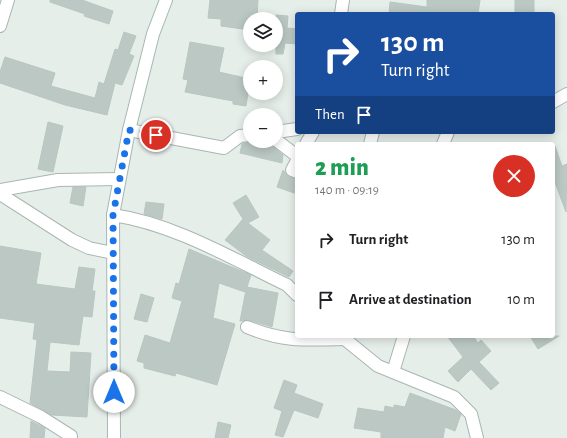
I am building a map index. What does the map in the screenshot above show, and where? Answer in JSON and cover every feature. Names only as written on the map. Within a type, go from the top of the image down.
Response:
[{"type":"street","points":[[0,26],[8,0]]},
{"type":"street","points":[[114,438],[113,215],[129,130],[153,34],[166,0]]},
{"type":"street","points":[[341,12],[343,0]]},
{"type":"street","points":[[555,101],[567,94]]},
{"type":"street","points":[[283,131],[295,129]]},
{"type":"street","points":[[129,130],[224,148],[240,136],[243,136]]},
{"type":"street","points":[[283,145],[295,154]]},
{"type":"street","points":[[0,190],[58,180],[119,179]]},
{"type":"street","points":[[0,194],[72,240],[89,248],[113,253]]},
{"type":"street","points":[[113,215],[131,218],[192,239],[287,285],[295,293]]},
{"type":"street","points":[[247,327],[268,336],[295,340],[343,338],[378,366],[454,397],[471,414],[477,438]]},
{"type":"street","points":[[393,372],[403,338]]},
{"type":"street","points":[[0,397],[41,417],[71,436]]},
{"type":"building","points":[[50,0],[82,0],[113,11],[109,24],[84,16],[85,14],[50,2]]},
{"type":"building","points":[[210,0],[258,0],[257,12],[243,12],[243,29],[221,26],[221,19],[208,18]]},
{"type":"building","points":[[427,0],[480,0],[478,12],[389,12],[390,2],[427,7]]},
{"type":"building","points":[[515,0],[534,0],[534,12],[515,12]]},
{"type":"building","points":[[283,16],[288,16],[287,28],[295,29],[295,44],[285,43],[283,54],[276,54],[276,52],[283,52]]},
{"type":"building","points":[[124,32],[136,36],[129,54],[134,56],[122,85],[115,83],[107,115],[65,105],[0,83],[0,72],[5,57],[55,73],[51,86],[95,98],[99,82],[104,84],[115,49],[118,50]]},
{"type":"building","points":[[190,42],[224,48],[219,72],[243,77],[243,100],[247,100],[246,106],[233,104],[233,101],[185,92],[188,80],[183,79]]},
{"type":"building","points":[[48,122],[63,126],[53,172],[38,169]]},
{"type":"building","points":[[242,144],[243,148],[275,148],[283,155],[282,163],[240,153]]},
{"type":"building","points":[[555,146],[562,166],[567,164],[566,212],[555,182]]},
{"type":"building","points":[[283,170],[289,177],[295,178],[295,193],[277,187]]},
{"type":"building","points":[[73,187],[86,187],[83,206],[70,203]]},
{"type":"building","points":[[246,195],[259,217],[248,223],[270,240],[262,250],[293,271],[289,277],[246,256],[225,240],[243,219],[233,203]]},
{"type":"building","points":[[146,202],[164,204],[162,219],[144,214]]},
{"type":"building","points":[[0,246],[41,253],[36,284],[75,289],[79,267],[95,269],[92,291],[95,291],[92,317],[83,316],[79,345],[50,342],[47,371],[70,372],[71,352],[91,353],[87,417],[52,415],[30,403],[37,340],[33,339],[35,323],[0,318]]},
{"type":"building","points":[[189,249],[251,275],[247,287],[278,293],[272,327],[249,320],[240,321],[246,290],[245,292],[219,283],[213,318],[235,324],[217,385],[176,373],[175,376],[144,368],[144,363],[137,361],[145,335],[170,343],[182,301],[172,298],[176,283],[179,284]]},
{"type":"building","points":[[141,294],[154,298],[147,322],[134,319]]},
{"type":"building","points":[[555,336],[559,336],[538,349],[531,338],[555,338]]},
{"type":"building","points":[[449,338],[474,338],[478,343],[481,340],[491,351],[479,362],[499,383],[491,390],[471,369],[458,382],[448,371],[463,357]]},
{"type":"building","points":[[284,380],[297,385],[294,393],[323,404],[318,418],[294,410],[283,437],[275,435],[282,411],[274,408]]},
{"type":"building","points":[[410,393],[456,410],[461,414],[455,431],[445,427],[443,438],[381,438],[381,432],[354,428],[358,408],[384,412],[385,406],[394,408],[394,405],[405,407]]},
{"type":"building","points":[[31,421],[45,428],[44,438],[30,438]]},
{"type":"building","points":[[218,422],[231,425],[228,438],[215,438]]},
{"type":"route","points":[[114,392],[113,215],[129,130],[156,135]]}]
